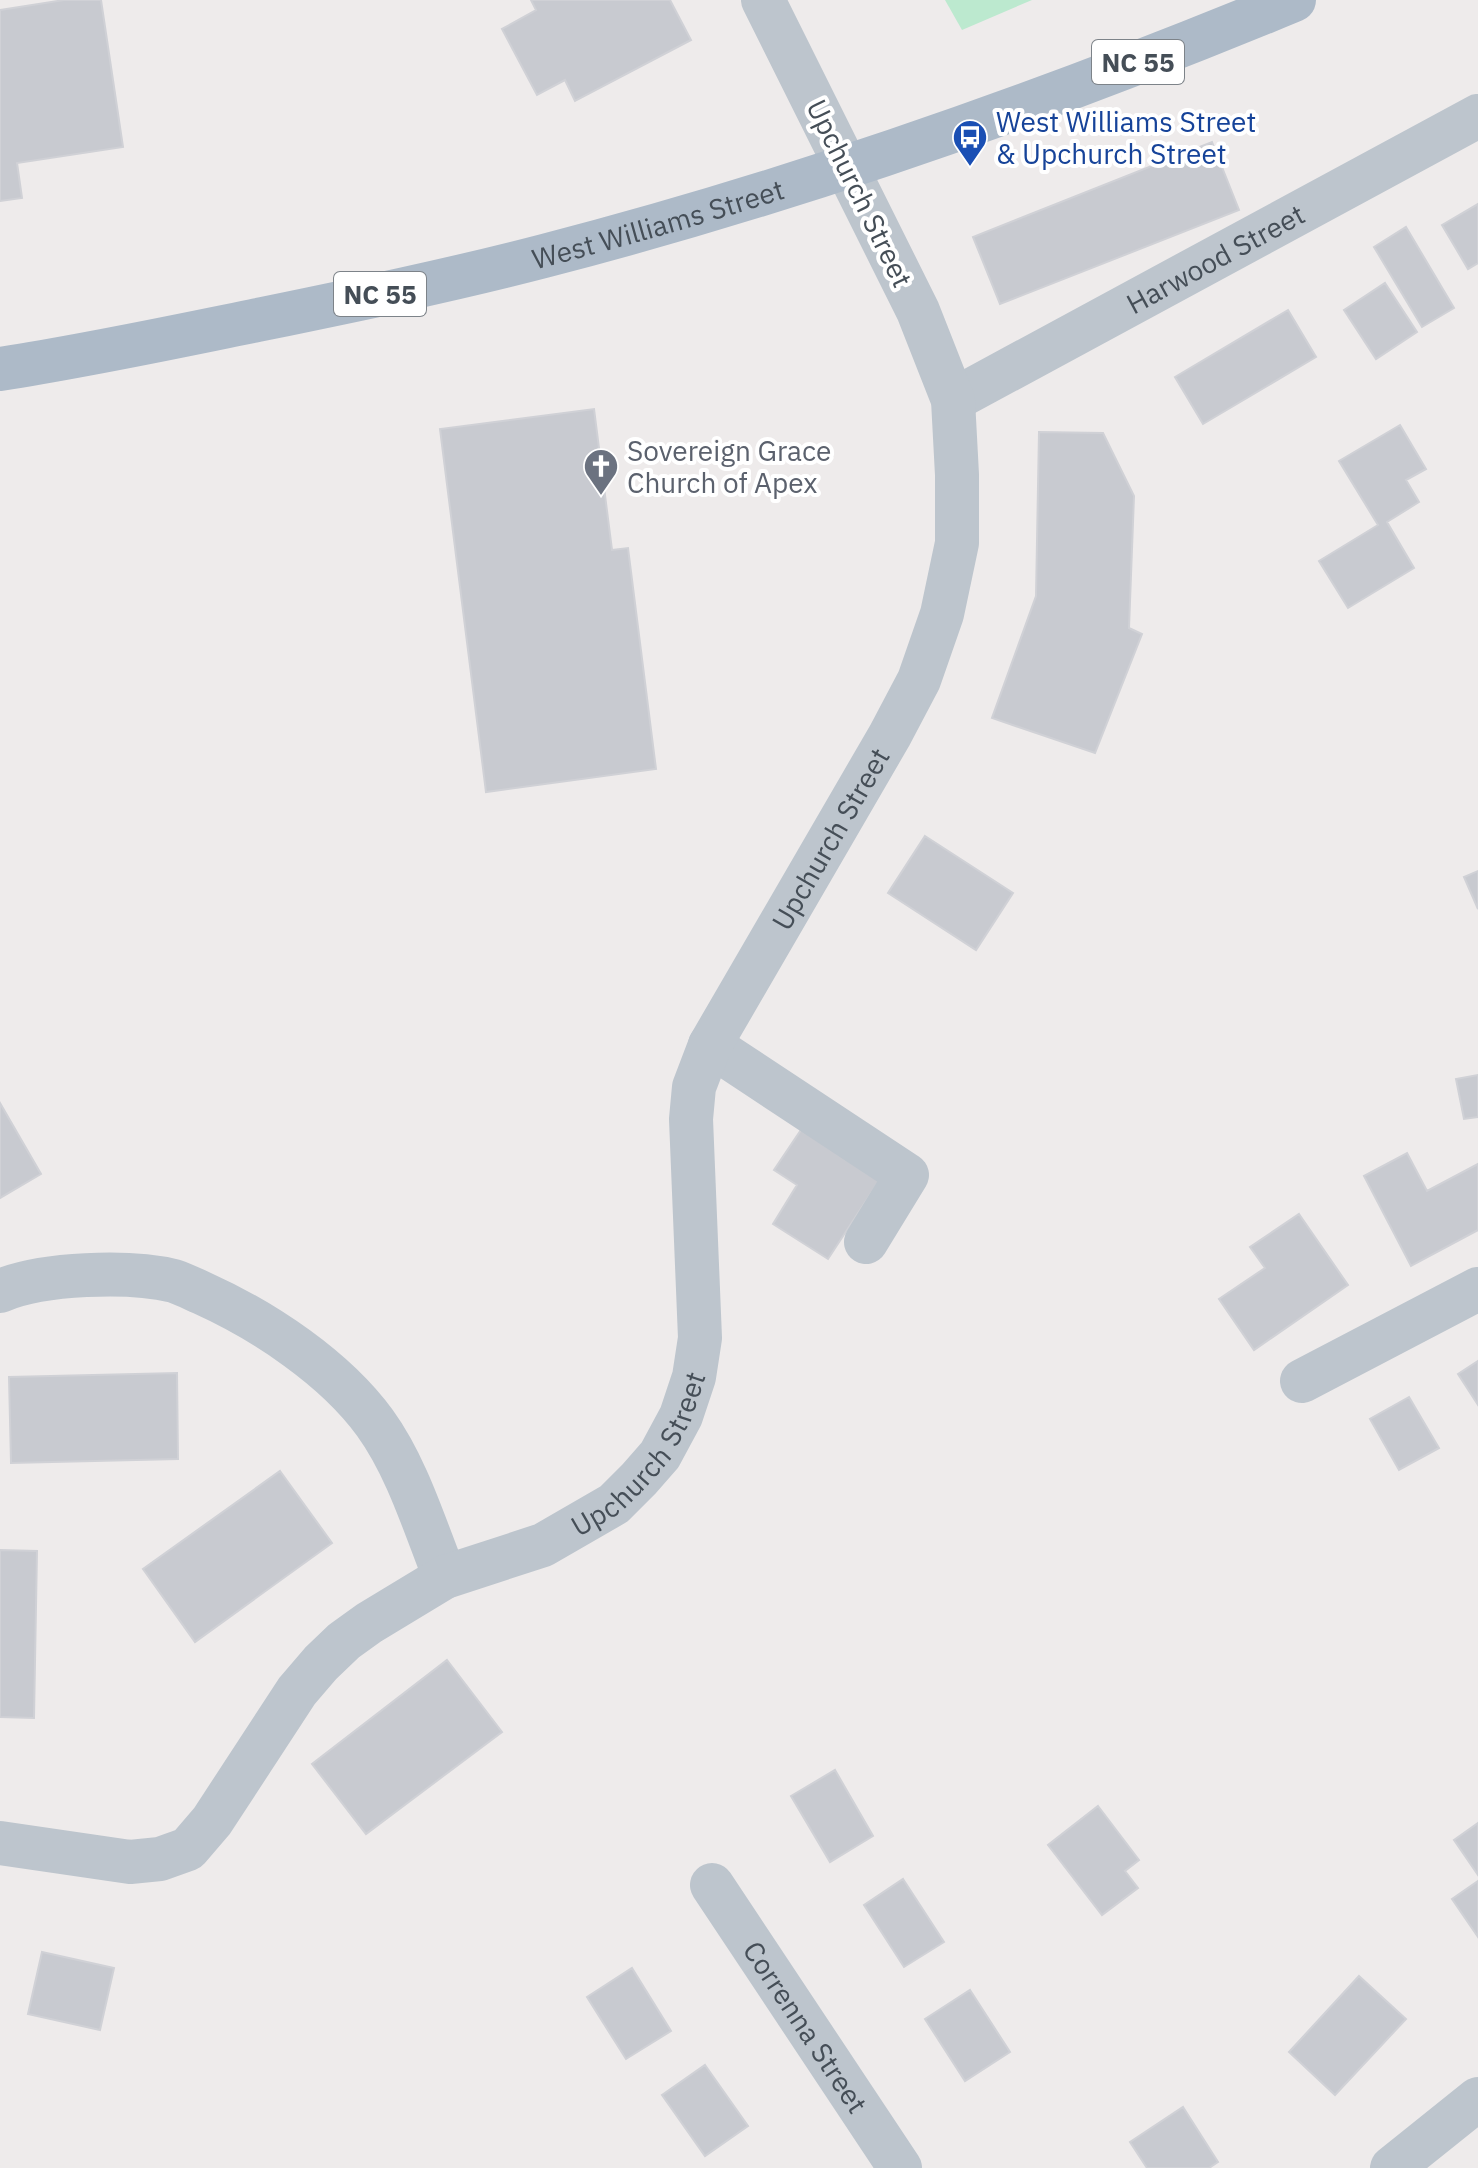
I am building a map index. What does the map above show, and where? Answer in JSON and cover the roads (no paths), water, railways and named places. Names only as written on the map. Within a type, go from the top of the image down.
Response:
[{"type":"main road","name":"West Williams Street","points":[[12,360],[106,351],[355,300],[542,256],[708,210],[954,131],[1195,41],[1294,0]]},
{"type":"street","name":"Upchurch Street","points":[[0,1843],[130,1862],[160,1859],[188,1849],[212,1821],[297,1691],[344,1641],[445,1577],[543,1545],[614,1504],[660,1455],[681,1416],[694,1377],[700,1338],[691,1119],[694,1087],[710,1045],[919,680],[942,614],[957,543],[953,400],[918,311],[763,0]]},
{"type":"street","name":"Harwood Street","points":[[953,400],[1478,116]]},
{"type":"street","points":[[710,1045],[907,1175],[866,1242]]},
{"type":"street","points":[[0,1291],[37,1281],[83,1275],[134,1275],[175,1282],[217,1300],[265,1327],[351,1393],[377,1425],[398,1462],[445,1577]]},
{"type":"street","points":[[1302,1381],[1478,1289]]},
{"type":"street","name":"Correnna Street","points":[[712,1885],[900,2168]]},
{"type":"street","points":[[1392,2168],[1478,2099]]},
{"type":"place","name":"West Williams Street & Upchurch Street","points":[[970,168]]},
{"type":"place","name":"Sovereign Grace Church of Apex","points":[[601,497]]}]
